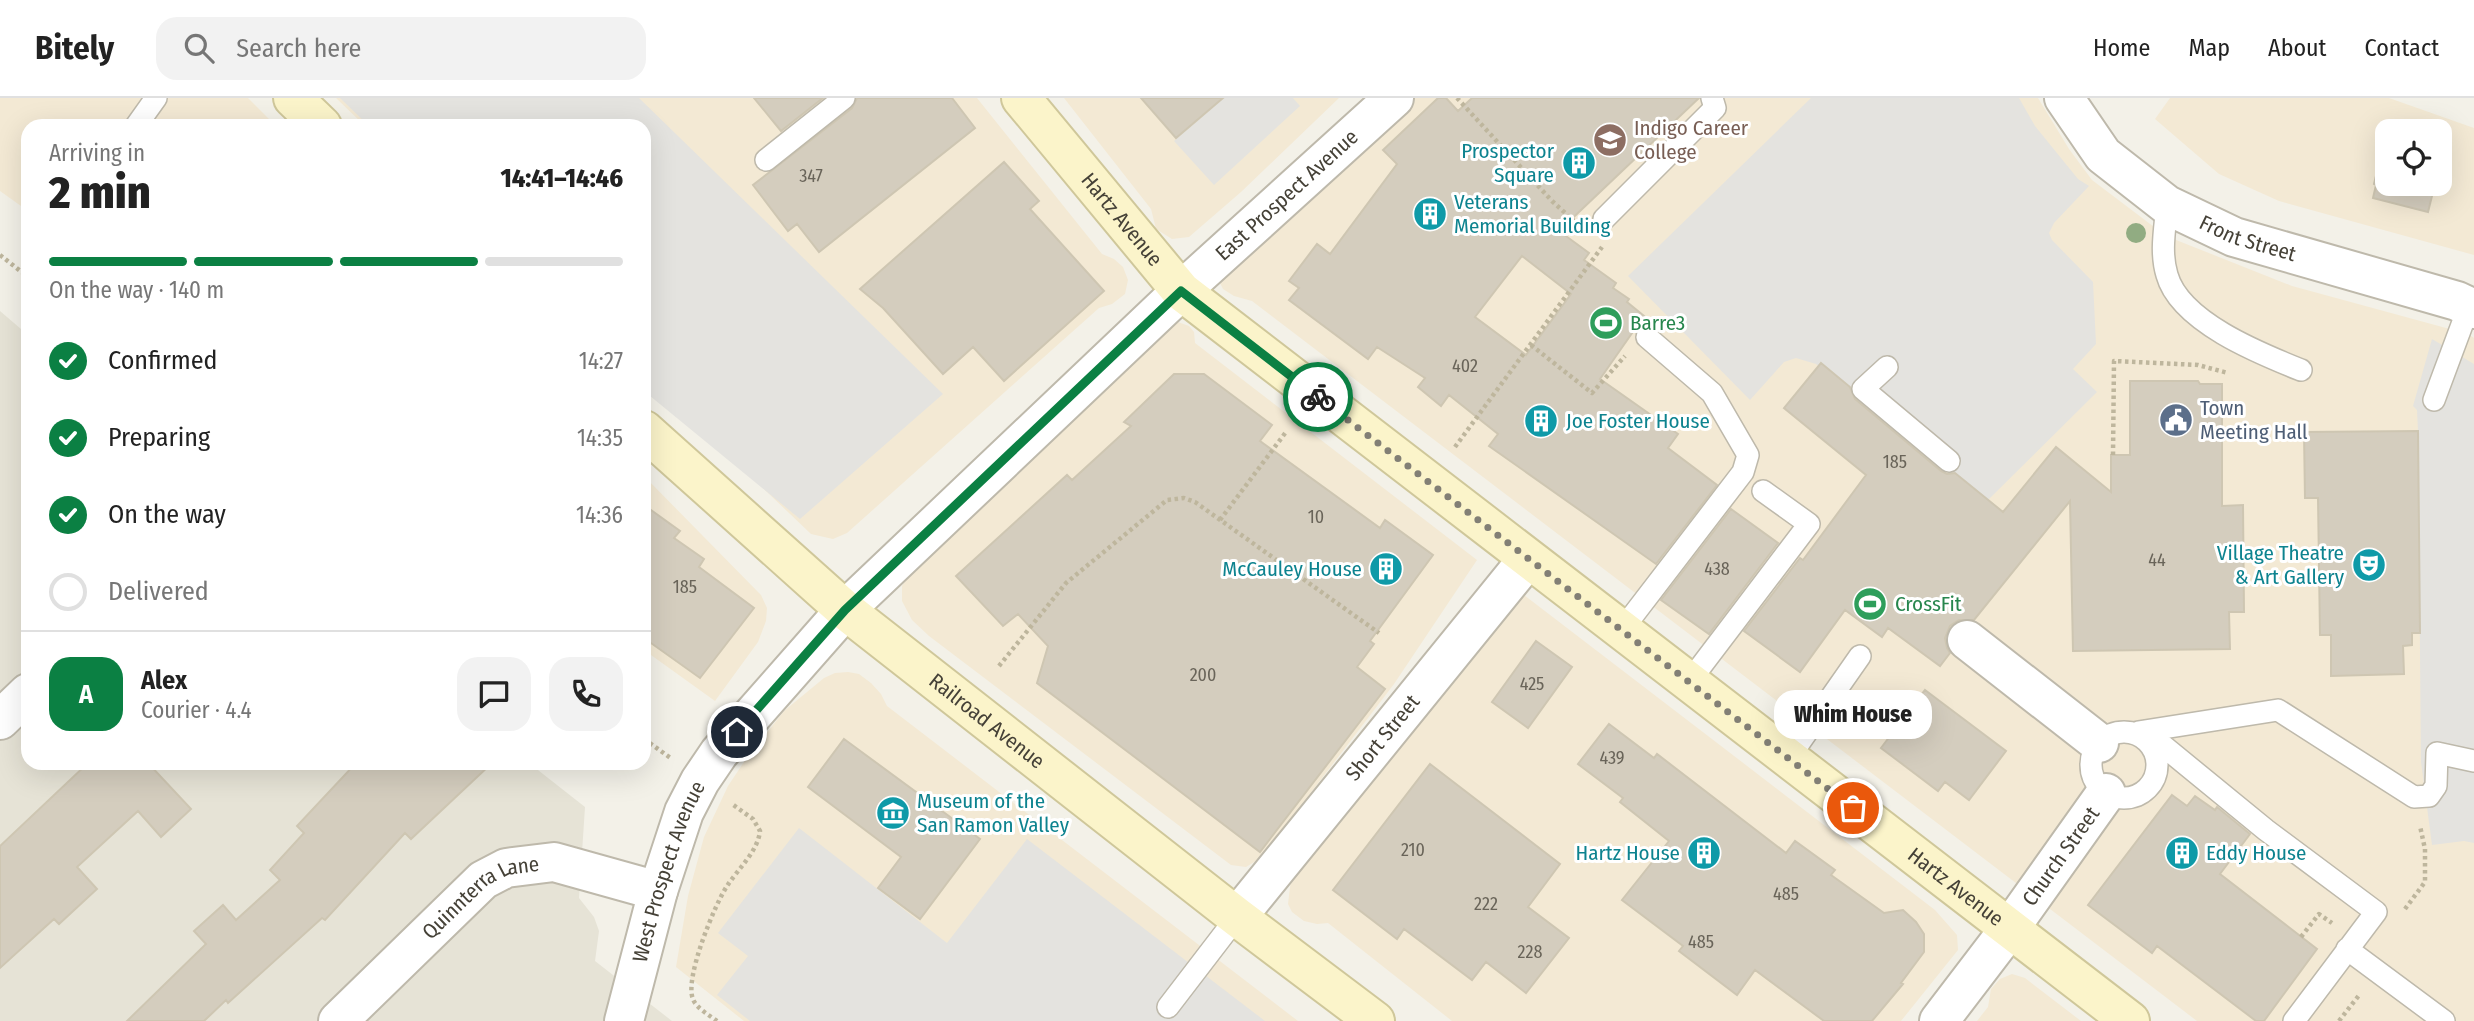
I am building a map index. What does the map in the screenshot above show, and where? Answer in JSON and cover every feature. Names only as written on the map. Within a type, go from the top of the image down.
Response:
[{"type":"street","name":"Hartz Avenue","points":[[1021,98],[1181,291],[1527,560],[2130,1021]]},
{"type":"street","name":"Front Street","points":[[2064,98],[2103,155],[2167,205],[2234,237],[2446,297],[2472,308]]},
{"type":"street","name":"East Prospect Avenue","points":[[1181,291],[1388,100]]},
{"type":"street","name":"West Prospect Avenue","points":[[624,1021],[659,891],[684,812],[719,752],[845,610],[1181,291]]},
{"type":"street","name":"Railroad Avenue","points":[[651,436],[845,610],[1237,917],[1375,1021]]},
{"type":"street","name":"Short Street","points":[[1237,917],[1527,560]]},
{"type":"street","points":[[1967,640],[2125,736]]},
{"type":"street","points":[[0,720],[21,700]]},
{"type":"street","name":"Church Street","points":[[1939,1021],[2010,928],[2106,793]]},
{"type":"street","name":"Quinnterra Lane","points":[[338,1021],[483,880],[506,868],[554,862],[659,891]]},
{"type":"lane","points":[[141,119],[156,98]]},
{"type":"lane","points":[[766,160],[844,98]]},
{"type":"lane","points":[[1604,219],[1715,108],[1712,98]]},
{"type":"lane","points":[[2167,205],[2162,249],[2167,278],[2183,302],[2209,326],[2255,352],[2301,370]]},
{"type":"lane","points":[[2434,400],[2472,308]]},
{"type":"lane","points":[[1621,631],[1743,472],[1748,455],[1712,393],[1647,337]]},
{"type":"lane","points":[[1887,367],[1863,389],[1949,461]]},
{"type":"lane","points":[[1689,682],[1809,524],[1763,491]]},
{"type":"lane","points":[[1788,759],[1860,656]]},
{"type":"lane","points":[[2125,736],[2278,710],[2414,797],[2429,796],[2437,786],[2438,753],[2474,761]]},
{"type":"lane","points":[[2125,736],[2266,830],[2376,912],[2294,1021]]},
{"type":"lane","name":"Church Street","points":[[2125,736],[2143,738],[2151,746],[2157,768],[2154,779],[2138,795],[2127,798],[2106,793],[2097,785],[2090,764],[2125,736]]},
{"type":"lane","points":[[1168,1007],[1237,917]]},
{"type":"lane","points":[[2347,949],[2444,1021]]},
{"type":"path","points":[[1455,447],[1603,248],[1552,201],[1458,98]]},
{"type":"path","points":[[1578,225],[1604,219]]},
{"type":"path","points":[[0,255],[21,272]]},
{"type":"path","points":[[1530,345],[1592,393],[1619,360],[1647,337]]},
{"type":"path","points":[[2113,455],[2114,360],[2198,365],[2233,374]]},
{"type":"path","points":[[1220,520],[1286,432]]},
{"type":"path","points":[[999,666],[1066,583],[1167,500],[1184,498],[1195,502],[1379,633]]},
{"type":"path","points":[[651,744],[670,758]]},
{"type":"path","points":[[717,1021],[693,1000],[691,990],[695,968],[714,908],[725,888],[758,843],[761,831],[752,819],[726,799]]},
{"type":"shaded area","points":[[0,98],[248,98],[269,119],[21,119],[21,206],[0,191]]},
{"type":"shaded area","points":[[336,98],[977,98],[1102,254],[1123,267],[1128,280],[1125,294],[1112,304],[1099,308],[847,533],[833,539],[811,534],[745,471],[651,150],[651,119],[358,119]]},
{"type":"shaded area","points":[[340,98],[639,98],[943,394],[800,519],[651,397],[651,119],[362,119]]},
{"type":"shaded area","points":[[1064,98],[1339,98],[1241,192],[1189,237],[1172,239],[1156,229],[1151,209]]},
{"type":"shaded area","points":[[1224,98],[1293,98],[1300,106],[1214,185],[1174,141]]},
{"type":"shaded area","points":[[1405,98],[2038,98],[2069,149],[2092,180],[2166,236],[2292,286],[2468,334],[2474,338],[2474,1021],[2197,1021],[1252,301],[1234,296],[1223,289],[1219,281]]},
{"type":"shaded area","points":[[1811,98],[2019,98],[2035,126],[2078,179],[2089,186],[2054,223],[2049,233],[2052,240],[2093,282],[2096,344],[2073,369],[2097,392],[1988,500],[1816,364],[1796,358],[1784,362],[1750,400],[1628,276]]},
{"type":"shaded area","points":[[2170,98],[2389,98],[2448,119],[2375,119],[2375,196],[2452,196],[2452,120],[2474,128],[2474,255],[2279,201],[2219,174],[2155,119]]},
{"type":"shaded area","points":[[0,311],[21,329],[21,770],[538,770],[585,807],[579,898],[594,917],[599,931],[595,961],[672,1021],[0,1021]]},
{"type":"shaded area","points":[[1175,321],[1189,326],[1194,332],[1195,343],[1477,560],[1394,684],[1261,858],[1246,867],[1231,865],[929,636],[912,620],[902,601],[902,586],[915,562]]},
{"type":"shaded area","points":[[2432,339],[2474,364],[2474,843],[2464,841],[2432,845],[2421,762],[2418,431],[2417,410],[2413,406]]},
{"type":"shaded area","points":[[651,483],[761,595],[767,608],[766,621],[758,642],[715,701],[651,655]]},
{"type":"shaded area","points":[[1515,588],[1935,910],[1957,935],[1958,950],[1901,1021],[1452,1021],[1328,923],[1304,921],[1292,912],[1288,904],[1291,879]]},
{"type":"shaded area","points":[[835,673],[859,674],[871,683],[887,706],[1298,1021],[744,1021],[676,967],[688,896],[704,837],[728,786],[784,711],[824,678]]},
{"type":"shaded area","points":[[799,828],[947,943],[1027,839],[1265,1021],[750,1021],[717,995],[748,956],[718,933]]},
{"type":"shaded area","points":[[2012,974],[2025,978],[2081,1021],[1977,1021],[1988,1007],[1991,989],[2000,979]]},
{"type":"building","points":[[754,98],[823,98],[781,131]]},
{"type":"building","points":[[857,98],[952,98],[975,128],[819,252],[797,224],[788,231],[753,185],[852,108]]},
{"type":"building","points":[[1141,98],[1223,98],[1176,138]]},
{"type":"building","points":[[1438,98],[1446,98],[1458,111],[1472,98],[1699,98],[1559,231],[1589,253],[1584,260],[1616,283],[1613,288],[1629,299],[1627,302],[1644,316],[1600,379],[1678,434],[1668,448],[1717,485],[1656,564],[1489,446],[1498,434],[1449,395],[1441,406],[1418,387],[1425,378],[1377,347],[1368,359],[1289,300],[1299,288],[1289,281],[1317,244],[1330,254],[1397,164],[1383,150]],"holes":[[[1522,256],[1571,294],[1526,355],[1475,317]]]},
{"type":"building","points":[[1004,162],[1039,201],[1030,209],[1104,291],[1004,381],[973,347],[943,374],[883,308],[860,289]]},
{"type":"building","points":[[2375,189],[2375,196],[2432,196],[2428,212],[2373,198]]},
{"type":"building","points":[[1821,363],[1850,387],[1855,399],[1941,471],[1947,474],[1955,473],[2003,512],[2056,447],[2111,492],[2111,455],[2130,455],[2130,381],[2198,381],[2200,384],[2222,384],[2222,506],[2243,505],[2244,612],[2229,612],[2230,649],[2073,651],[2070,501],[1974,620],[1959,620],[1950,626],[1945,638],[1950,653],[1940,666],[1888,628],[1882,637],[1845,610],[1800,672],[1744,631],[1800,558],[1803,560],[1866,475],[1784,408]]},
{"type":"building","points":[[1174,374],[1204,374],[1272,425],[1260,441],[1380,528],[1385,520],[1433,555],[1370,641],[1374,644],[1357,667],[1385,689],[1260,852],[1037,683],[1048,646],[1018,614],[1003,626],[956,576],[1067,475],[1072,480],[1131,426],[1124,422]]},
{"type":"building","name":"Village Theatre & Art Gallery","points":[[2418,431],[2420,633],[2412,633],[2412,645],[2403,646],[2404,674],[2331,676],[2331,635],[2320,635],[2318,498],[2305,498],[2304,432]]},
{"type":"building","points":[[1731,509],[1778,543],[1709,634],[1661,600]]},
{"type":"building","points":[[651,510],[680,531],[674,538],[704,559],[699,567],[754,608],[700,678],[651,643]]},
{"type":"building","points":[[1536,641],[1572,667],[1528,728],[1492,702]]},
{"type":"building","points":[[1925,690],[2006,751],[1969,800],[1945,782],[1938,791],[1881,748]]},
{"type":"building","points":[[1609,724],[1654,758],[1657,754],[1786,853],[1795,841],[1835,870],[1831,875],[1884,913],[1903,910],[1916,922],[1924,934],[1924,952],[1901,983],[1903,984],[1872,1021],[1824,1021],[1755,970],[1737,995],[1679,951],[1683,946],[1622,900],[1669,841],[1620,802],[1623,798],[1578,764]]},
{"type":"building","name":"Museum of the San Ramon Valley","points":[[844,739],[980,839],[920,919],[878,888],[901,857],[808,787]]},
{"type":"building","points":[[1430,764],[1560,864],[1528,907],[1569,938],[1526,993],[1486,962],[1472,980],[1404,929],[1397,939],[1333,890]]},
{"type":"building","points":[[81,770],[155,770],[191,809],[161,837],[138,811],[77,867],[97,889],[59,924],[54,919],[0,968],[0,846]]},
{"type":"building","points":[[349,770],[485,770],[411,839],[405,833],[325,920],[322,918],[228,1003],[226,1000],[204,1021],[127,1021],[206,944],[194,931],[223,905],[236,920],[280,880],[270,870],[304,833],[297,826]]},
{"type":"building","points":[[2172,795],[2187,806],[2195,796],[2215,810],[2217,807],[2250,834],[2220,874],[2317,949],[2264,1021],[2256,1021],[2157,946],[2152,953],[2088,905]]},
{"type":"way so far","points":[[1318,397],[1853,808]]},
{"type":"place","name":"Indigo Career College","points":[[1610,140]]},
{"type":"place","name":"Prospector Square","points":[[1579,163]]},
{"type":"place","name":"Veterans Memorial Building","points":[[1430,214]]},
{"type":"place","name":"Barre3","points":[[1606,323]]},
{"type":"place","name":"Town Meeting Hall","points":[[2176,420]]},
{"type":"place","name":"Joe Foster House","points":[[1541,421]]},
{"type":"place","name":"Village Theatre & Art Gallery","points":[[2369,565]]},
{"type":"place","name":"McCauley House","points":[[1386,569]]},
{"type":"place","name":"CrossFit","points":[[1870,604]]},
{"type":"place","name":"Whim House","points":[[1853,808]]},
{"type":"place","name":"Museum of the San Ramon Valley","points":[[893,813]]},
{"type":"place","name":"Hartz House","points":[[1704,853]]},
{"type":"place","name":"Eddy House","points":[[2182,853]]},
{"type":"route","points":[[737,732],[845,610],[1181,291],[1318,397]]}]
